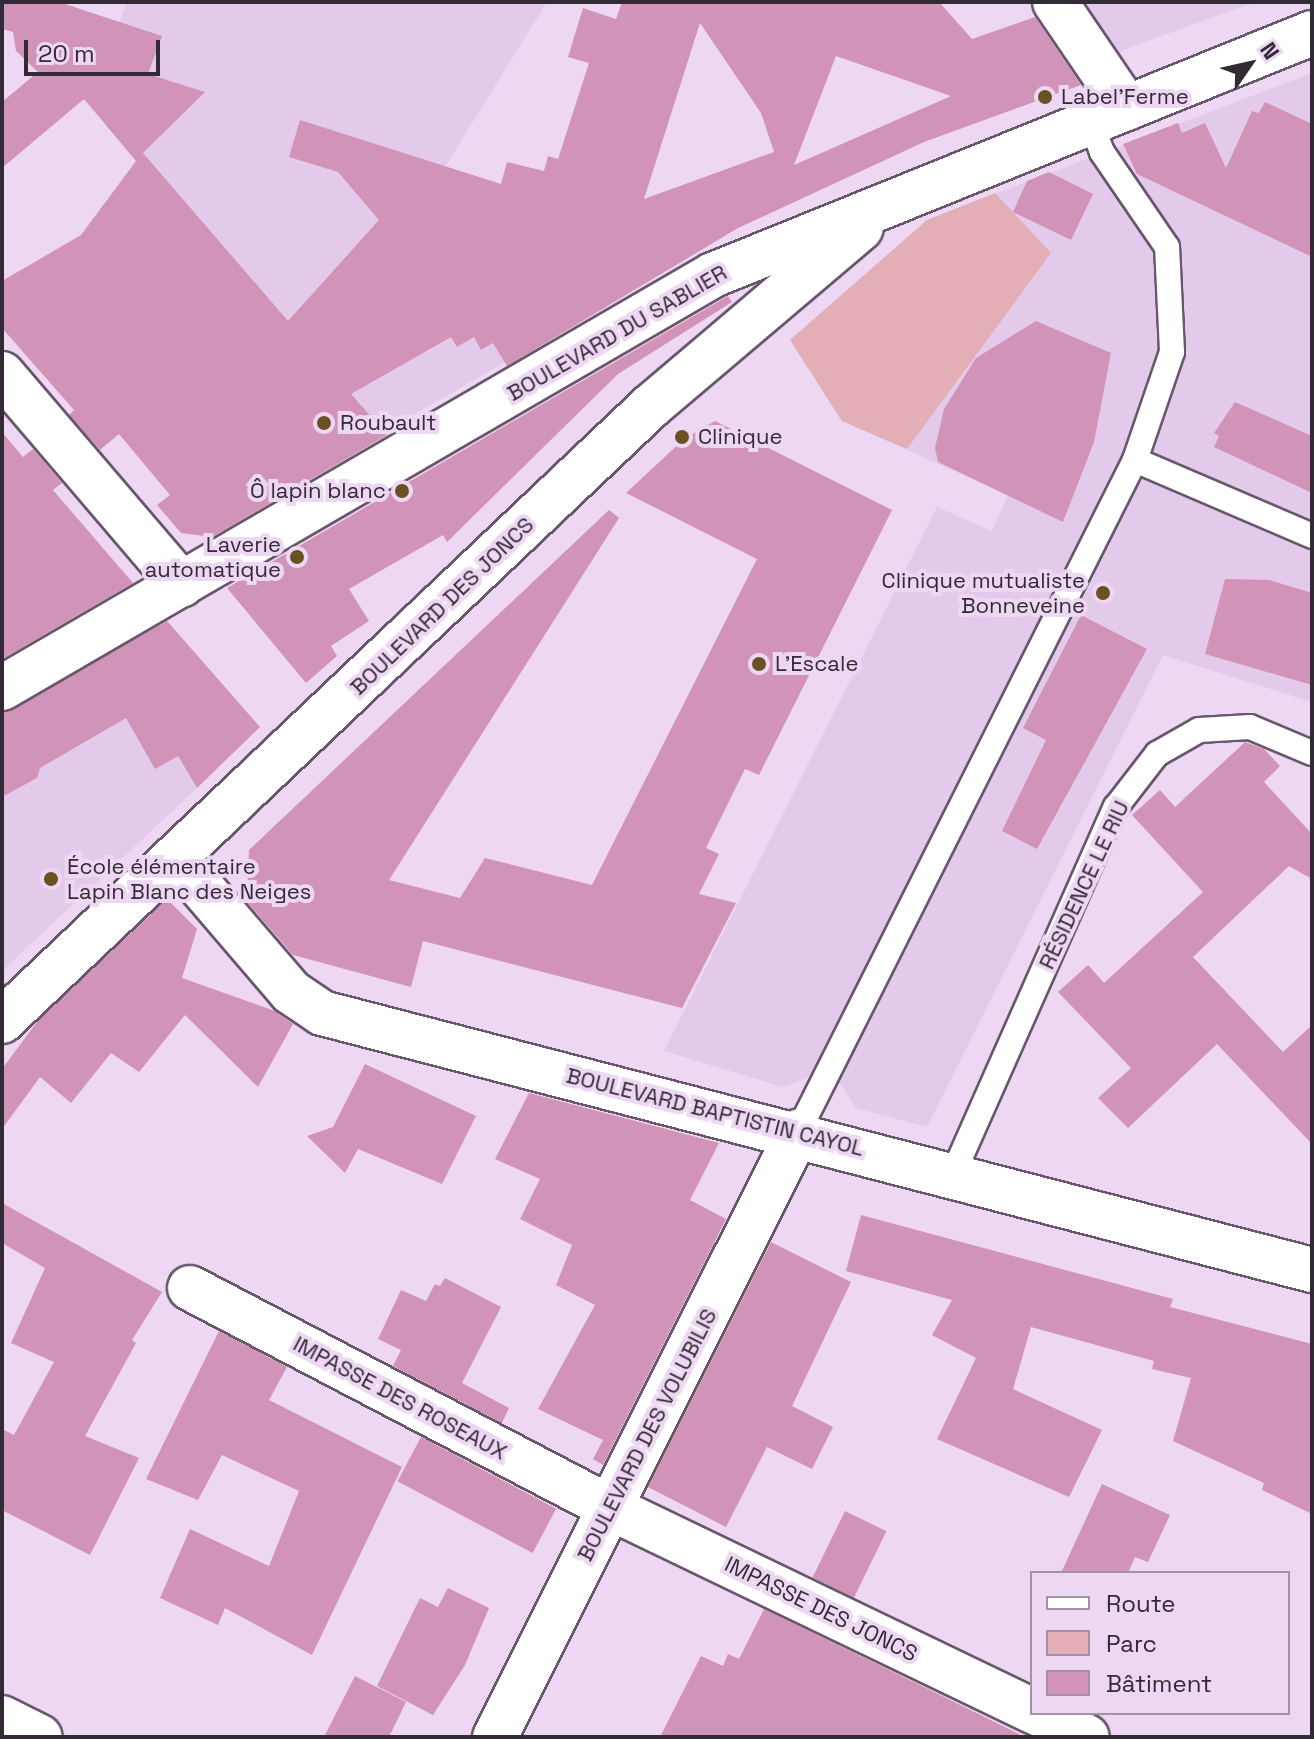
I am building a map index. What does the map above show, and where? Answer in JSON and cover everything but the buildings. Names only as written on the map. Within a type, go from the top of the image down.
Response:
[{"type":"street","points":[[1055,2],[1109,116]]},
{"type":"street","name":"BOULEVARD DU SABLIER","points":[[2,688],[713,275],[1312,33]]},
{"type":"street","name":"BOULEVARD DES JONCS","points":[[2,1021],[177,859],[651,406],[892,201]]},
{"type":"street","points":[[2,374],[182,585]]},
{"type":"street","name":"BOULEVARD BAPTISTIN CAYOL","points":[[177,859],[291,992],[322,1013],[798,1132],[1312,1270]]},
{"type":"street","name":"BOULEVARD DES VOLUBILIS","points":[[495,1737],[798,1132]]},
{"type":"street","name":"IMPASSE DES ROSEAUX","points":[[190,1288],[611,1508]]},
{"type":"street","name":"IMPASSE DES JONCS","points":[[611,1508],[1030,1710]]},
{"type":"street","name":"IMPASSE DES JONCS","points":[[1041,1715],[1087,1737]]},
{"type":"street","points":[[2,1718],[40,1737]]},
{"type":"lane","points":[[798,1132],[1135,460],[1172,352],[1167,247],[1102,152],[1109,116]]},
{"type":"lane","points":[[1135,460],[1312,536]]},
{"type":"lane","name":"RÉSIDENCE LE RIU","points":[[953,1174],[1116,807],[1157,754],[1199,730],[1250,727],[1312,753]]},
{"type":"shaded area","points":[[127,2],[547,2],[445,167],[505,362],[313,473],[131,168],[201,91],[105,60]]},
{"type":"shaded area","points":[[1079,2],[1255,2],[1112,54]]},
{"type":"shaded area","name":"Clinique mutualiste Bonneveine","points":[[1312,73],[1312,702],[1163,655],[927,1127],[856,1108],[840,1083],[825,1078],[814,1075],[783,1087],[664,1051],[937,507],[992,531],[1008,495],[842,421],[790,340],[927,220]]},
{"type":"shaded area","name":"École élémentaire Lapin Blanc des Neiges","points":[[119,659],[197,788],[2,971],[2,726]]},
{"type":"green space","points":[[995,193],[1051,253],[907,449],[842,421],[790,340],[927,220]]},
{"type":"place","name":"Label'Ferme","points":[[1045,97]]},
{"type":"place","name":"Roubault","points":[[324,423]]},
{"type":"place","name":"Clinique","points":[[682,437]]},
{"type":"place","name":"Ô lapin blanc","points":[[402,491]]},
{"type":"place","name":"Laverie automatique","points":[[297,557]]},
{"type":"place","name":"Clinique mutualiste Bonneveine","points":[[1103,593]]},
{"type":"place","name":"L'Escale","points":[[759,664]]},
{"type":"place","name":"École élémentaire Lapin Blanc des Neiges","points":[[51,879]]}]
